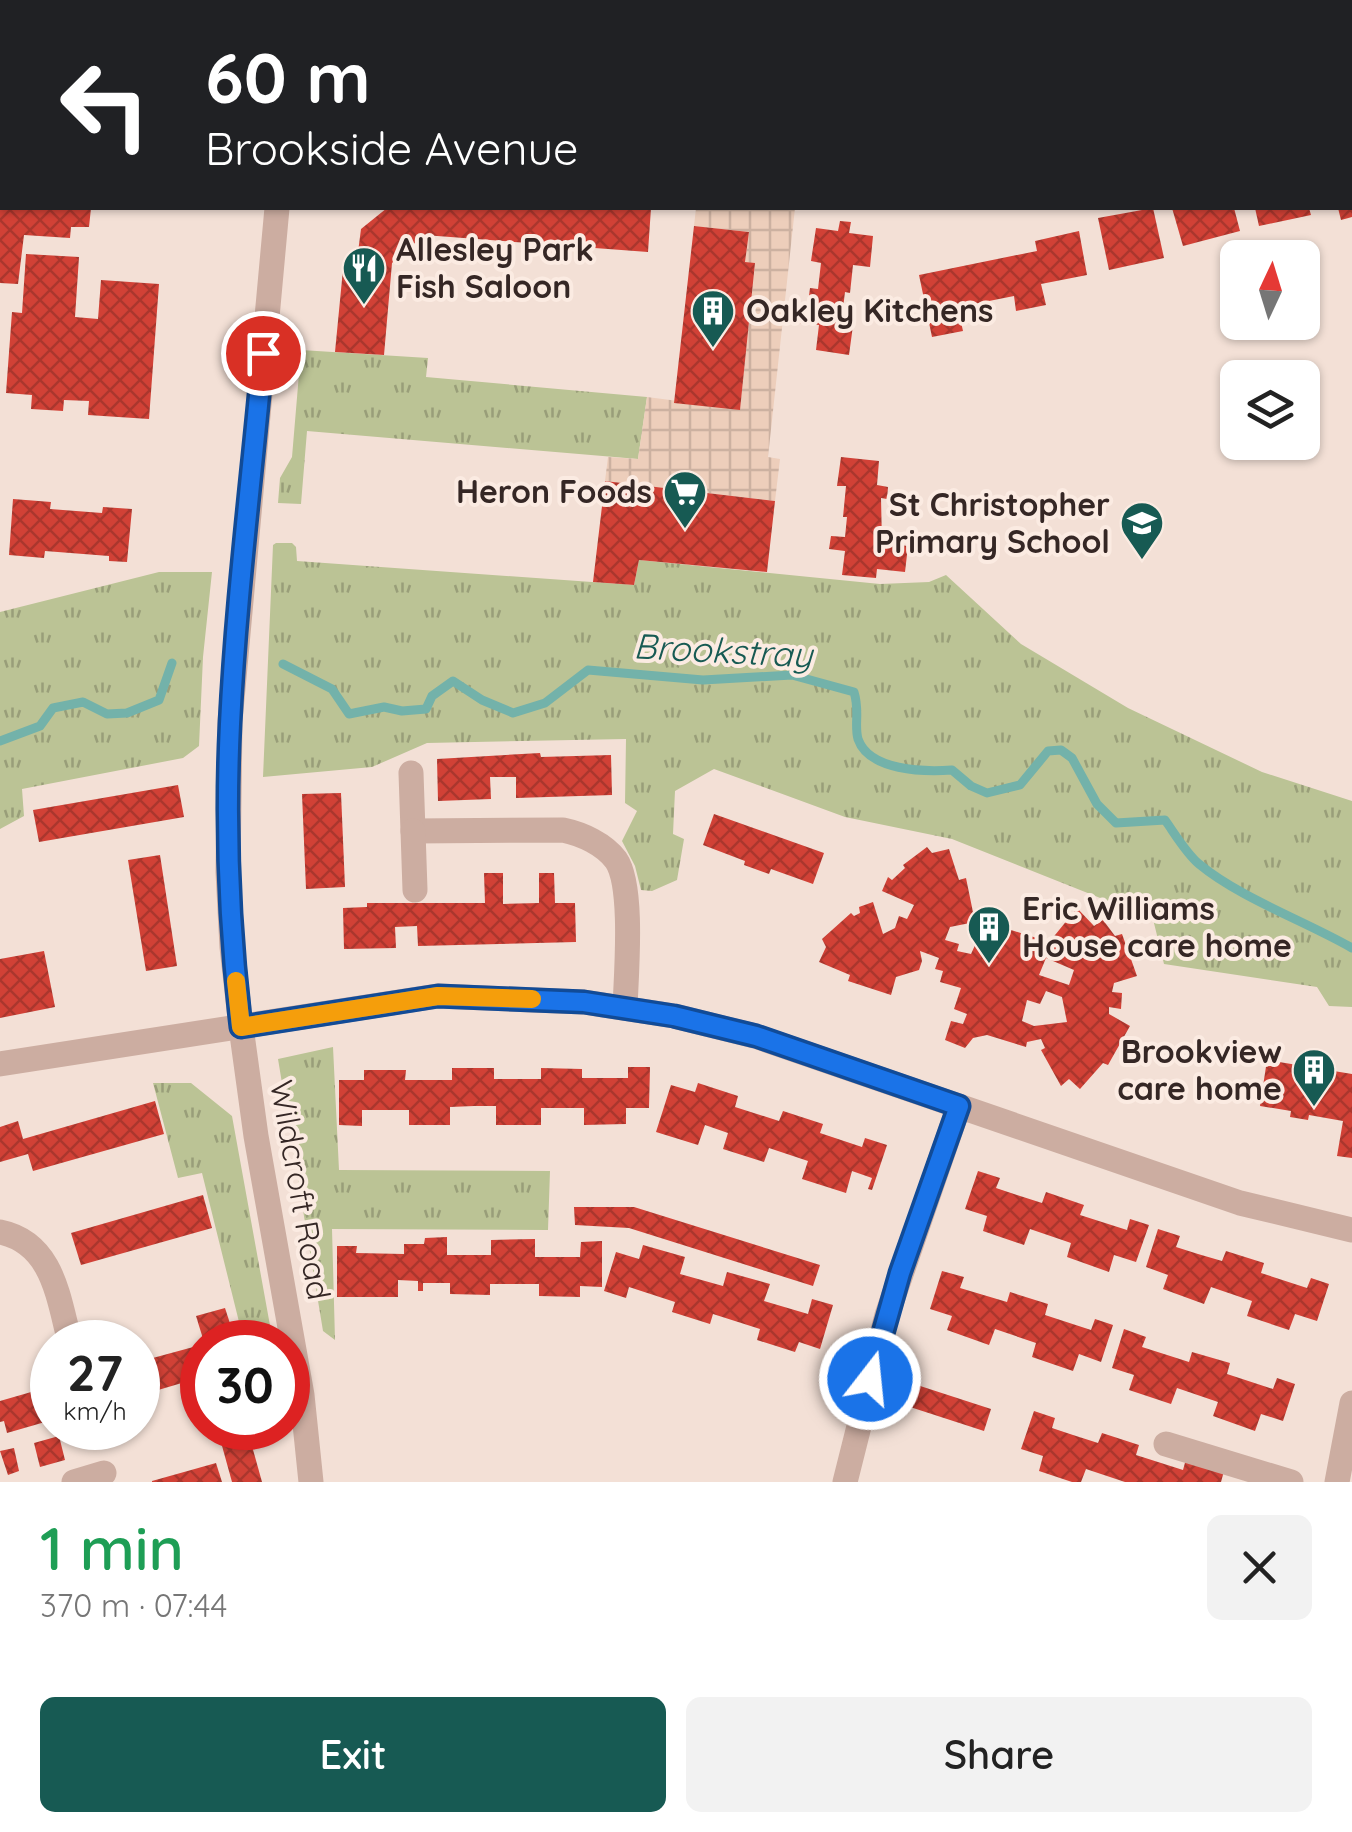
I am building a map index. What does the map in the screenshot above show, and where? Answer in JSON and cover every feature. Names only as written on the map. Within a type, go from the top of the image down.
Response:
[{"type":"street","name":"Wildcroft Road","points":[[277,210],[237,629],[228,872],[241,1027],[302,1396],[311,1482]]},
{"type":"street","points":[[411,773],[415,890]]},
{"type":"street","points":[[413,832],[563,830],[582,834],[602,847],[616,860],[626,896],[624,1008]]},
{"type":"street","points":[[0,1064],[438,996],[584,1002],[674,1016],[756,1036],[1240,1203],[1352,1230]]},
{"type":"street","points":[[845,1482],[862,1403],[892,1301],[959,1106]]},
{"type":"street","points":[[0,1232],[22,1236],[47,1264],[64,1320]]},
{"type":"street","points":[[1337,1482],[1352,1403]]},
{"type":"street","points":[[1166,1444],[1291,1482]]},
{"type":"street","points":[[74,1482],[104,1473]]},
{"type":"green space","points":[[301,350],[428,358],[426,377],[647,397],[638,459],[307,431],[301,504],[278,503],[280,478],[292,457]]},
{"type":"green space","points":[[276,543],[292,543],[297,561],[634,585],[639,560],[880,584],[929,582],[946,575],[1021,644],[1128,708],[1262,772],[1352,801],[1352,1007],[1329,1006],[1317,987],[1164,964],[1153,919],[952,839],[845,817],[714,769],[675,791],[673,834],[684,839],[677,880],[652,891],[641,890],[635,866],[622,841],[637,811],[625,803],[626,739],[427,743],[372,767],[263,777]]},
{"type":"green space","points":[[159,572],[212,572],[199,746],[183,758],[22,789],[24,816],[0,829],[0,612]]},
{"type":"green space","points":[[333,1047],[339,1170],[550,1171],[548,1230],[332,1229],[335,1340],[323,1331],[278,1059]]},
{"type":"green space","points":[[153,1083],[191,1083],[232,1116],[269,1320],[239,1320],[202,1173],[178,1178]]},
{"type":"shaded area","points":[[696,210],[795,210],[768,457],[780,459],[775,501],[605,481],[608,457],[638,459],[647,397],[740,409],[755,264],[745,262],[749,232],[694,226]]},
{"type":"building","points":[[0,210],[91,210],[89,227],[71,227],[70,238],[24,235],[18,284],[0,283]]},
{"type":"building","points":[[385,210],[651,210],[648,252],[424,235],[392,263],[384,355],[335,352],[344,259],[357,260],[361,229]]},
{"type":"building","points":[[1153,210],[1164,258],[1109,270],[1098,218]]},
{"type":"building","points":[[1173,210],[1235,210],[1240,231],[1183,246]]},
{"type":"building","points":[[1255,210],[1310,210],[1311,215],[1259,226]]},
{"type":"building","points":[[1338,210],[1352,210],[1352,217],[1341,220]]},
{"type":"building","points":[[840,221],[851,222],[849,233],[873,236],[870,267],[853,265],[850,293],[845,292],[842,316],[854,318],[849,355],[816,350],[819,325],[799,323],[800,310],[807,311],[810,288],[818,289],[821,263],[811,261],[816,228],[838,231]]},
{"type":"building","points":[[694,226],[749,232],[745,262],[755,263],[740,410],[674,403]]},
{"type":"building","points":[[1079,231],[1087,275],[1041,284],[1046,305],[1016,311],[1014,296],[974,304],[977,319],[961,322],[963,331],[932,337],[919,275],[1037,251],[1035,241]]},
{"type":"building","points":[[26,254],[79,257],[75,317],[98,319],[101,280],[159,284],[149,419],[88,415],[89,401],[64,400],[63,411],[31,409],[32,395],[6,393],[12,312],[22,313]]},
{"type":"building","points":[[841,457],[879,461],[877,485],[888,487],[887,499],[881,498],[882,543],[908,546],[905,572],[877,569],[876,578],[842,575],[845,551],[829,549],[831,536],[845,537],[846,486],[837,486]]},
{"type":"building","name":"Heron Foods","points":[[605,481],[775,501],[767,572],[639,560],[634,585],[593,582]]},
{"type":"building","points":[[13,499],[51,502],[50,509],[102,513],[103,507],[132,509],[127,562],[109,561],[109,556],[45,551],[44,558],[9,555]]},
{"type":"building","points":[[540,753],[541,757],[611,755],[612,795],[516,798],[516,777],[490,777],[491,799],[438,801],[437,759]]},
{"type":"building","points":[[178,785],[184,817],[39,842],[33,810]]},
{"type":"building","points":[[341,793],[345,887],[306,889],[302,794]]},
{"type":"building","points":[[714,814],[824,853],[813,884],[771,869],[769,874],[703,845]]},
{"type":"building","name":"Eric Williams House care home","points":[[927,847],[932,853],[949,849],[959,880],[966,878],[975,922],[950,927],[945,940],[959,944],[957,951],[971,954],[977,941],[988,944],[992,935],[1003,941],[1008,929],[1040,939],[1039,944],[1050,949],[1055,941],[1051,940],[1077,908],[1094,926],[1103,920],[1115,936],[1122,934],[1137,976],[1114,983],[1112,992],[1122,993],[1121,1009],[1109,1007],[1109,1014],[1130,1026],[1108,1065],[1103,1063],[1080,1089],[1069,1079],[1061,1086],[1041,1050],[1045,1048],[1041,1039],[1027,1042],[1026,1047],[987,1035],[973,1038],[965,1048],[945,1040],[951,1021],[963,1024],[967,1014],[954,1009],[961,988],[940,982],[943,971],[935,969],[939,958],[920,951],[919,970],[896,977],[891,995],[848,981],[850,975],[819,962],[826,947],[822,939],[851,913],[860,913],[859,907],[873,902],[883,934],[895,928],[899,916],[907,919],[914,905],[882,891],[888,877],[892,880],[905,868],[903,865]],"holes":[[[1046,958],[1074,970],[1069,985],[1039,975]],[[1046,991],[1062,997],[1067,1022],[1034,1026],[1022,1021],[1027,1000],[1040,1004]]]},
{"type":"building","points":[[160,855],[177,966],[146,971],[128,860]]},
{"type":"building","points":[[484,873],[503,873],[503,904],[539,903],[539,873],[554,873],[555,903],[575,903],[576,942],[418,946],[417,926],[395,927],[396,948],[344,949],[343,908],[367,907],[367,903],[485,903]]},
{"type":"building","points":[[44,951],[55,1007],[0,1018],[0,959]]},
{"type":"building","name":"Brookview care home","points":[[1267,1060],[1352,1074],[1352,1158],[1337,1156],[1343,1121],[1309,1115],[1308,1120],[1290,1117],[1291,1111],[1260,1106]]},
{"type":"building","points":[[628,1067],[650,1067],[649,1108],[626,1108],[626,1124],[584,1125],[584,1108],[541,1108],[541,1125],[496,1125],[496,1106],[474,1106],[450,1107],[450,1125],[409,1125],[409,1110],[362,1110],[362,1126],[339,1125],[339,1080],[364,1080],[364,1070],[406,1070],[405,1080],[452,1080],[452,1068],[494,1068],[494,1079],[541,1079],[541,1068],[582,1069],[582,1078],[628,1078]]},
{"type":"building","points":[[698,1083],[738,1096],[735,1107],[779,1121],[783,1111],[823,1124],[820,1133],[862,1147],[865,1138],[887,1145],[872,1190],[868,1189],[872,1178],[852,1171],[846,1193],[802,1179],[808,1161],[769,1148],[764,1162],[723,1149],[728,1133],[705,1125],[698,1145],[656,1132],[671,1085],[695,1092]]},
{"type":"building","points":[[155,1101],[164,1134],[33,1171],[28,1154],[0,1162],[0,1127],[18,1121],[23,1139]]},
{"type":"building","points":[[978,1171],[1000,1178],[996,1188],[1042,1203],[1046,1192],[1084,1205],[1080,1215],[1127,1230],[1130,1219],[1149,1225],[1136,1262],[1114,1255],[1109,1272],[1067,1257],[1071,1243],[1030,1229],[1024,1245],[983,1231],[987,1216],[965,1209]]},
{"type":"building","points":[[203,1195],[212,1228],[81,1265],[71,1233]]},
{"type":"building","points":[[574,1207],[634,1207],[820,1265],[813,1286],[629,1228],[575,1225]]},
{"type":"building","points":[[1158,1229],[1180,1236],[1176,1247],[1222,1261],[1226,1251],[1264,1263],[1261,1273],[1307,1288],[1311,1278],[1329,1284],[1317,1321],[1295,1314],[1289,1330],[1247,1316],[1252,1301],[1211,1287],[1204,1304],[1163,1289],[1168,1275],[1146,1267]]},
{"type":"building","points":[[447,1237],[447,1255],[491,1255],[491,1240],[535,1239],[535,1257],[580,1257],[581,1242],[602,1241],[602,1287],[580,1286],[580,1297],[539,1296],[539,1284],[490,1284],[490,1295],[450,1294],[450,1283],[423,1283],[423,1291],[418,1291],[418,1281],[398,1280],[398,1297],[337,1297],[337,1246],[357,1246],[356,1253],[404,1254],[404,1244],[424,1244],[425,1238]]},
{"type":"building","points":[[643,1245],[685,1257],[680,1274],[723,1286],[727,1272],[770,1284],[764,1301],[808,1314],[812,1299],[833,1305],[820,1349],[799,1342],[795,1352],[757,1340],[760,1329],[713,1314],[710,1324],[672,1312],[675,1302],[629,1287],[626,1298],[604,1291],[616,1252],[639,1259]]},
{"type":"building","points":[[942,1271],[964,1277],[960,1288],[1007,1302],[1010,1292],[1048,1304],[1045,1315],[1091,1330],[1095,1319],[1113,1325],[1101,1362],[1079,1354],[1073,1371],[1032,1357],[1036,1343],[995,1329],[989,1345],[947,1330],[952,1316],[930,1309]]},
{"type":"building","points":[[225,1308],[229,1320],[197,1320],[196,1316]]},
{"type":"building","points":[[1124,1329],[1146,1337],[1142,1347],[1189,1362],[1192,1352],[1230,1363],[1227,1374],[1273,1389],[1277,1378],[1295,1384],[1283,1421],[1261,1414],[1255,1431],[1213,1416],[1218,1402],[1177,1388],[1171,1404],[1129,1390],[1134,1375],[1112,1368]]},
{"type":"building","points":[[180,1351],[180,1384],[160,1389],[160,1356]]},
{"type":"building","points":[[914,1384],[991,1409],[984,1431],[907,1406]]},
{"type":"building","points":[[30,1392],[30,1426],[7,1433],[4,1421],[0,1422],[0,1401]]},
{"type":"building","points":[[1034,1411],[1055,1418],[1052,1428],[1098,1443],[1102,1433],[1139,1445],[1136,1455],[1183,1470],[1186,1459],[1224,1471],[1221,1482],[1125,1482],[1086,1469],[1081,1482],[1072,1482],[1039,1471],[1043,1456],[1021,1449]]},
{"type":"building","points":[[14,1448],[19,1471],[8,1475],[0,1451]]},
{"type":"building","points":[[36,1450],[62,1450],[65,1460],[40,1467]]},
{"type":"building","points":[[223,1450],[253,1450],[262,1482],[232,1482]]},
{"type":"building","points":[[216,1463],[222,1482],[152,1482],[152,1481]]},
{"type":"waterway","name":"Brookstray","points":[[0,741],[40,726],[53,708],[83,702],[107,714],[127,713],[159,700],[172,663]]},
{"type":"waterway","name":"Brookstray","points":[[283,664],[332,689],[349,714],[384,707],[402,711],[426,709],[432,696],[453,681],[482,700],[513,713],[545,703],[588,670],[703,680],[792,675],[854,692],[858,739],[873,758],[913,770],[952,770],[987,793],[1020,785],[1048,751],[1061,750],[1072,758],[1097,804],[1116,823],[1165,820],[1190,854],[1215,876],[1352,948]]},
{"type":"slow traffic","points":[[236,981],[241,1027],[438,996],[532,999]]},
{"type":"place","name":"Allesley Park Fish Saloon","points":[[364,306]]},
{"type":"place","name":"Oakley Kitchens","points":[[713,349]]},
{"type":"place","name":"Heron Foods","points":[[685,530]]},
{"type":"place","name":"St Christopher Primary School","points":[[1142,561]]},
{"type":"place","name":"Eric Williams House care home","points":[[989,965]]},
{"type":"place","name":"Brookview care home","points":[[1314,1108]]},
{"type":"route","points":[[263,353],[230,721],[228,872],[241,1027],[438,996],[584,1002],[674,1016],[756,1036],[959,1106],[900,1273],[870,1379]]}]
